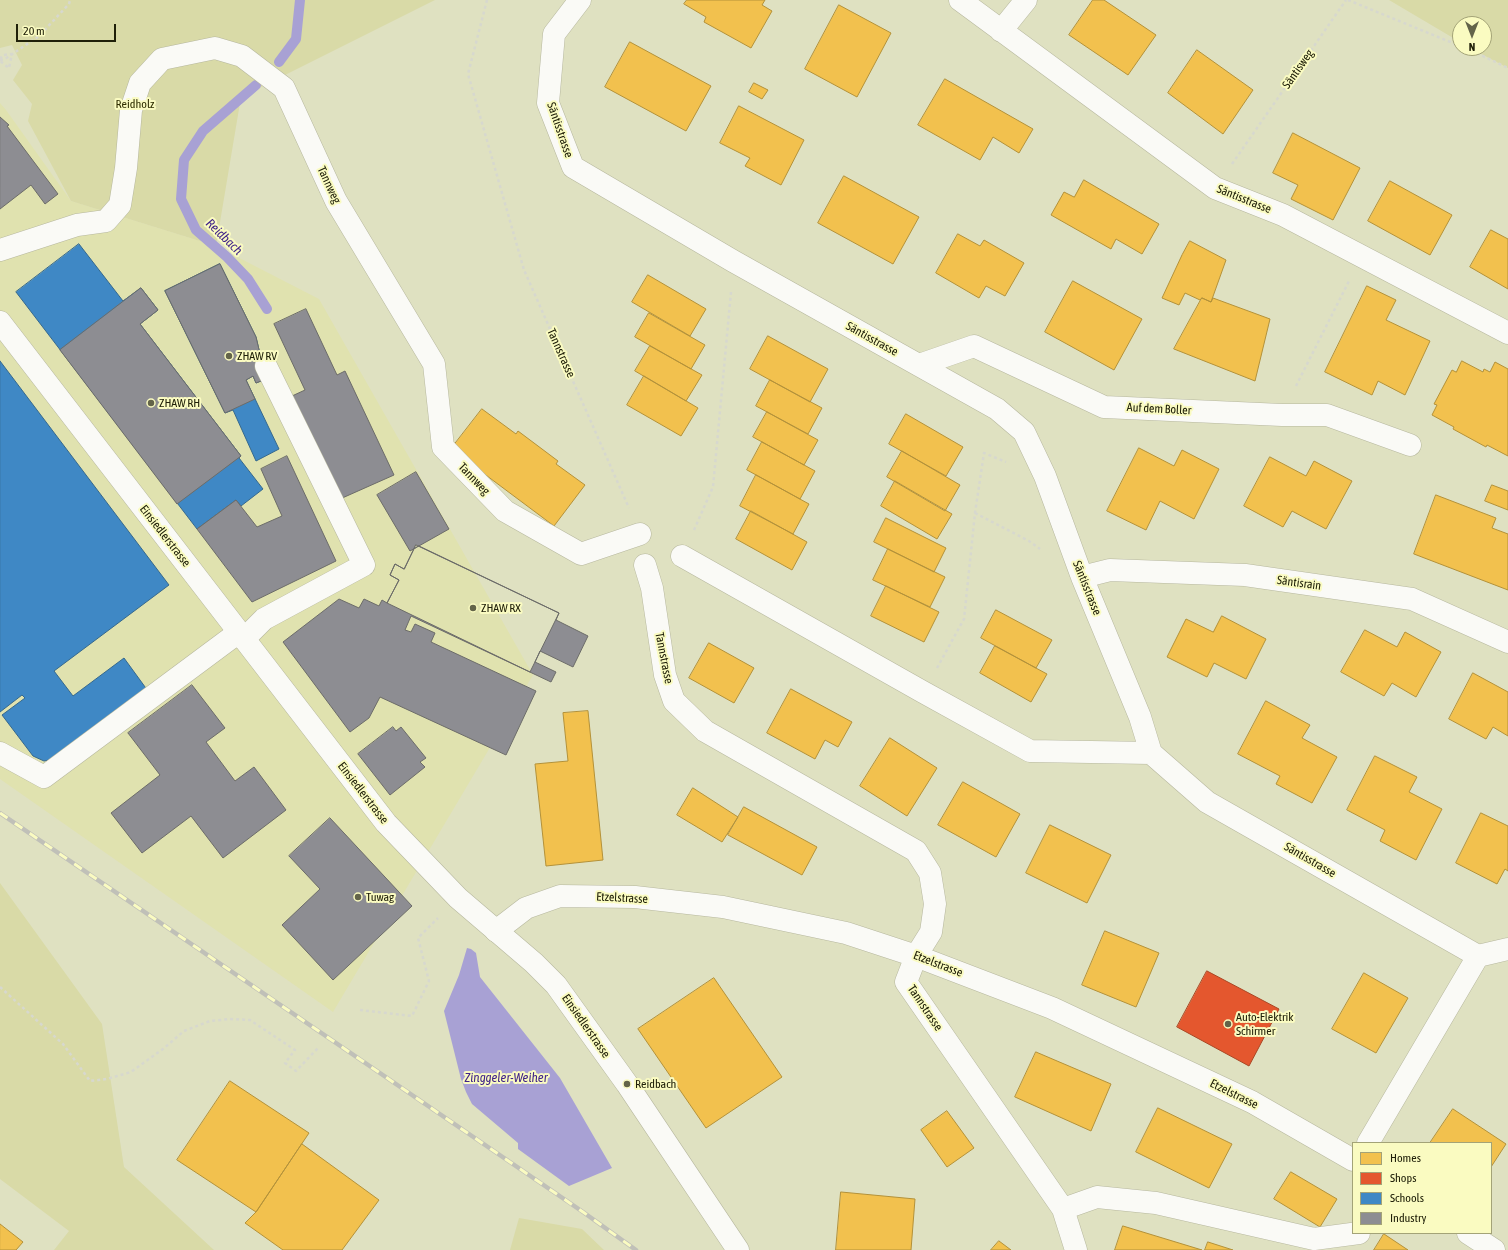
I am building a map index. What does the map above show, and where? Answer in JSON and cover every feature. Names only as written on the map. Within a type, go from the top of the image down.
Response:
[{"type":"street","name":"Säntisstrasse","points":[[580,0],[554,34],[548,103],[573,167],[733,261],[997,409],[1024,432],[1045,476],[1082,577],[1140,717],[1151,754],[1207,802],[1478,956]]},
{"type":"street","name":"Säntisstrasse","points":[[960,0],[1215,188],[1283,215],[1508,333]]},
{"type":"street","points":[[1001,31],[1026,0]]},
{"type":"street","name":"Tannweg","points":[[0,250],[77,225],[106,221],[120,205],[126,168],[131,110],[140,83],[162,59],[215,48],[242,56],[284,88],[336,201],[434,364],[443,447],[505,511],[581,554],[640,534]]},
{"type":"street","name":"Einsiedlerstrasse","points":[[0,322],[386,823],[458,898],[534,963],[556,984],[627,1084],[738,1250]]},
{"type":"street","name":"Auf dem Boller","points":[[920,365],[974,346],[1104,407],[1282,415],[1327,415],[1410,445]]},
{"type":"street","points":[[0,753],[44,777],[264,618],[364,565],[266,366]]},
{"type":"street","points":[[682,556],[1030,751],[1151,754]]},
{"type":"street","name":"Tannstrasse","points":[[645,565],[652,588],[665,675],[674,701],[705,731],[916,851],[930,873],[935,904],[931,932],[916,956],[906,982],[1063,1209],[1076,1250]]},
{"type":"street","name":"Säntisrain","points":[[1082,577],[1110,570],[1245,575],[1412,599],[1508,642]]},
{"type":"street","name":"Etzelstrasse","points":[[496,931],[526,908],[560,896],[634,897],[724,907],[846,933],[916,956],[1052,1008],[1252,1102],[1352,1159]]},
{"type":"street","points":[[1369,1142],[1478,956],[1508,949]]},
{"type":"street","points":[[1063,1209],[1097,1197],[1156,1203],[1314,1239],[1352,1234]]},
{"type":"street","points":[[1470,1234],[1494,1250]]},
{"type":"path","points":[[0,60],[5,59],[39,36],[69,4],[70,0]]},
{"type":"path","name":"Tannstrasse","points":[[488,0],[468,74],[472,89],[524,270],[640,534]]},
{"type":"path","name":"Säntisweg","points":[[1249,139],[1347,0],[1452,43]]},
{"type":"path","points":[[0,60],[10,68],[12,54]]},
{"type":"path","points":[[1483,56],[1508,68]]},
{"type":"path","points":[[1296,387],[1361,255]]},
{"type":"path","points":[[682,556],[713,487],[733,261]]},
{"type":"path","points":[[923,692],[964,619],[975,513],[984,453]]},
{"type":"path","points":[[975,513],[1029,541],[1041,549]]},
{"type":"path","points":[[360,1010],[412,1016],[430,981],[418,938],[458,898]]},
{"type":"path","points":[[0,987],[63,1044],[90,1081],[107,1079],[131,1072],[163,1050],[184,1031],[210,1021],[230,1019],[250,1020],[295,1050],[285,1063],[296,1071],[319,1047]]},
{"type":"shaded area","points":[[0,103],[71,201],[216,246],[319,299],[533,675],[333,1012],[0,779]]},
{"type":"green space","name":"Reidholz","points":[[0,0],[435,0],[241,97],[216,246],[71,201],[28,121],[32,104],[13,80],[22,65],[12,45],[0,48]]},
{"type":"green space","points":[[1389,0],[1508,0],[1508,68],[1485,56],[1492,56],[1492,16],[1452,16],[1452,37]]},
{"type":"green space","points":[[0,883],[102,1024],[124,1167],[214,1250],[54,1250],[69,1231],[0,1179]]},
{"type":"green space","points":[[519,1218],[582,1229],[604,1250],[510,1250]]},
{"type":"water","name":"Zinggeler-Weiher","points":[[467,948],[476,953],[480,977],[560,1078],[612,1168],[569,1186],[518,1149],[518,1143],[472,1104],[461,1079],[444,1011],[459,975]]},
{"type":"building: Homes","points":[[687,0],[765,0],[762,5],[772,11],[751,48],[704,22],[706,17],[684,4]]},
{"type":"building: Homes","points":[[1093,0],[1104,0],[1156,35],[1128,75],[1069,35]]},
{"type":"building: Homes","points":[[839,5],[891,33],[857,97],[805,69]]},
{"type":"building: Homes","points":[[630,42],[711,86],[686,131],[605,87]]},
{"type":"building: Homes","points":[[1197,50],[1253,90],[1223,134],[1168,93]]},
{"type":"building: Homes","points":[[945,79],[1033,129],[1019,153],[993,137],[980,160],[918,125]]},
{"type":"building: Homes","points":[[754,83],[768,90],[762,99],[749,92]]},
{"type":"building: Homes","points":[[739,106],[804,140],[781,185],[745,166],[750,158],[720,143]]},
{"type":"building: Homes","points":[[1293,133],[1360,168],[1333,220],[1291,199],[1298,185],[1273,173]]},
{"type":"building: Homes","points":[[844,176],[919,217],[893,264],[818,223]]},
{"type":"building: Homes","points":[[1084,180],[1159,224],[1142,254],[1116,239],[1111,249],[1051,215],[1064,192],[1074,197]]},
{"type":"building: Homes","points":[[1390,181],[1452,215],[1430,255],[1368,221]]},
{"type":"building: Homes","points":[[1491,230],[1508,239],[1508,289],[1470,267]]},
{"type":"building: Homes","points":[[958,234],[980,246],[984,240],[1024,263],[1005,296],[986,286],[979,298],[936,273]]},
{"type":"building: Homes","points":[[1190,241],[1226,260],[1211,302],[1202,298],[1200,300],[1185,293],[1179,305],[1162,298]]},
{"type":"building: Homes","points":[[648,275],[706,309],[690,336],[632,302]]},
{"type":"building: Homes","points":[[1073,281],[1142,319],[1114,370],[1045,332]]},
{"type":"building: Homes","points":[[1367,286],[1396,300],[1386,320],[1430,341],[1405,395],[1378,381],[1372,395],[1325,372]]},
{"type":"building: Homes","points":[[1202,298],[1211,302],[1213,298],[1270,319],[1255,381],[1174,349]]},
{"type":"building: Homes","points":[[649,313],[705,345],[691,369],[635,337]]},
{"type":"building: Homes","points":[[768,336],[828,369],[810,402],[750,369]]},
{"type":"building: Homes","points":[[650,346],[702,375],[686,401],[635,371]]},
{"type":"building: Homes","points":[[1462,361],[1483,372],[1484,369],[1490,372],[1495,362],[1508,369],[1508,456],[1487,445],[1486,447],[1453,429],[1454,427],[1432,415],[1437,405],[1434,404],[1452,370],[1456,372]]},
{"type":"building: Homes","points":[[644,376],[698,408],[681,436],[627,405]]},
{"type":"building: Homes","points":[[770,380],[822,408],[808,434],[756,406]]},
{"type":"building: Homes","points":[[482,409],[516,434],[518,431],[558,461],[556,464],[585,485],[554,526],[451,449]]},
{"type":"building: Homes","points":[[767,412],[818,440],[804,465],[753,437]]},
{"type":"building: Homes","points":[[906,414],[963,447],[946,476],[889,444]]},
{"type":"building: Homes","points":[[762,442],[815,471],[800,499],[747,470]]},
{"type":"building: Homes","points":[[1139,448],[1174,466],[1182,450],[1219,469],[1194,519],[1160,501],[1146,530],[1107,511]]},
{"type":"building: Homes","points":[[902,451],[960,485],[945,511],[887,477]]},
{"type":"building: Homes","points":[[1270,457],[1306,476],[1314,461],[1352,481],[1326,529],[1292,511],[1283,527],[1244,506]]},
{"type":"building: Homes","points":[[756,475],[809,504],[793,534],[740,506]]},
{"type":"building: Homes","points":[[895,481],[952,514],[937,539],[881,506]]},
{"type":"building: Homes","points":[[1492,485],[1508,491],[1508,510],[1485,501]]},
{"type":"building: Homes","points":[[1436,495],[1496,518],[1492,528],[1508,534],[1508,590],[1414,554]]},
{"type":"building: Homes","points":[[751,511],[807,542],[792,570],[736,539]]},
{"type":"building: Homes","points":[[886,518],[946,548],[934,572],[874,542]]},
{"type":"building: Homes","points":[[888,549],[945,577],[930,607],[873,580]]},
{"type":"building: Homes","points":[[886,586],[939,612],[924,642],[871,616]]},
{"type":"building: Homes","points":[[996,610],[1052,640],[1036,668],[981,638]]},
{"type":"building: Homes","points":[[1222,616],[1266,639],[1246,679],[1214,663],[1207,677],[1167,657],[1186,619],[1213,632]]},
{"type":"building: Homes","points":[[1365,630],[1397,647],[1405,632],[1441,652],[1416,697],[1392,683],[1384,696],[1341,672]]},
{"type":"building: Homes","points":[[709,643],[754,668],[734,703],[689,678]]},
{"type":"building: Homes","points":[[995,646],[1047,674],[1031,702],[980,673]]},
{"type":"building: Homes","points":[[1473,673],[1508,692],[1508,736],[1493,727],[1486,739],[1449,719]]},
{"type":"building: Homes","points":[[791,689],[852,722],[838,747],[825,740],[815,759],[767,733]]},
{"type":"building: Homes","points":[[1266,701],[1310,725],[1302,738],[1337,757],[1312,803],[1276,784],[1280,776],[1238,754]]},
{"type":"building: Homes","points":[[588,711],[603,860],[546,866],[535,764],[568,761],[563,713]]},
{"type":"building: Homes","points":[[890,738],[937,768],[907,816],[860,786]]},
{"type":"building: Homes","points":[[1375,756],[1417,777],[1409,792],[1442,809],[1416,860],[1380,841],[1385,830],[1347,810]]},
{"type":"building: Homes","points":[[963,782],[1020,814],[996,857],[938,825]]},
{"type":"building: Homes","points":[[693,788],[738,817],[722,842],[677,815]]},
{"type":"building: Homes","points":[[744,807],[817,847],[802,875],[728,835]]},
{"type":"building: Homes","points":[[1481,813],[1508,826],[1508,871],[1505,869],[1497,884],[1456,863]]},
{"type":"building: Homes","points":[[1050,825],[1111,855],[1087,903],[1026,873]]},
{"type":"building: Homes","points":[[1105,931],[1159,953],[1136,1007],[1082,985]]},
{"type":"building: Homes","points":[[1364,973],[1408,998],[1376,1053],[1332,1029]]},
{"type":"building: Homes","points":[[714,978],[782,1077],[706,1128],[638,1029]]},
{"type":"building: Homes","points":[[1036,1052],[1111,1084],[1091,1131],[1015,1097]]},
{"type":"building: Homes","points":[[230,1081],[309,1133],[256,1212],[177,1160]]},
{"type":"building: Homes","points":[[1158,1108],[1232,1144],[1209,1188],[1136,1152]]},
{"type":"building: Homes","points":[[1453,1109],[1506,1144],[1492,1165],[1492,1142],[1431,1142]]},
{"type":"building: Homes","points":[[947,1111],[974,1148],[947,1167],[921,1130]]},
{"type":"building: Homes","points":[[302,1144],[379,1200],[342,1250],[283,1250],[245,1223],[256,1212]]},
{"type":"building: Homes","points":[[1291,1172],[1337,1199],[1320,1227],[1274,1199]]},
{"type":"building: Homes","points":[[841,1192],[915,1199],[911,1250],[836,1250]]},
{"type":"building: Homes","points":[[0,1224],[23,1242],[16,1250],[0,1250]]},
{"type":"building: Homes","points":[[1123,1226],[1202,1250],[1115,1250]]},
{"type":"building: Homes","points":[[1384,1234],[1408,1250],[1374,1250]]},
{"type":"building: Homes","points":[[999,1241],[1011,1250],[991,1250]]},
{"type":"building: Homes","points":[[1208,1242],[1233,1250],[1205,1250]]},
{"type":"building: Shops","points":[[1207,971],[1279,1009],[1249,1066],[1177,1027]]},
{"type":"building: Schools","name":"ZHAW RH","points":[[79,244],[123,301],[141,288],[158,310],[140,324],[241,456],[239,458],[263,489],[241,506],[236,500],[197,529],[16,292]]},
{"type":"building: Schools","name":"ZHAW RV","points":[[220,264],[256,337],[266,379],[256,383],[253,376],[246,380],[279,449],[256,461],[233,410],[225,413],[165,291]]},
{"type":"building: Schools","points":[[0,361],[169,585],[54,671],[73,696],[124,658],[148,691],[59,758],[44,761],[33,756],[2,715],[25,698],[22,695],[0,712]]},
{"type":"building: Industry","points":[[0,117],[9,125],[7,126],[58,194],[45,204],[31,185],[0,209]]},
{"type":"building: Industry","name":"ZHAW RV","points":[[220,264],[256,337],[266,379],[256,383],[253,376],[246,380],[255,399],[225,413],[165,291]]},
{"type":"building: Industry","name":"ZHAW RH","points":[[141,288],[158,310],[140,324],[241,456],[177,504],[60,350]]},
{"type":"building: Industry","points":[[306,309],[337,375],[345,371],[394,475],[340,499],[292,396],[305,390],[274,324]]},
{"type":"building: Industry","points":[[287,456],[336,561],[252,602],[197,529],[236,500],[257,527],[282,516],[261,469]]},
{"type":"building: Industry","points":[[416,472],[449,529],[410,551],[377,495]]},
{"type":"building: Industry","name":"ZHAW RX","points":[[416,545],[559,613],[530,672],[387,603],[399,580],[390,575],[395,564],[404,569]]},
{"type":"building: Industry","points":[[419,546],[559,613],[556,620],[588,636],[573,667],[540,651],[535,662],[556,672],[551,682],[411,616],[405,630],[411,632],[415,624],[435,633],[431,642],[536,691],[506,755],[380,697],[369,718],[350,732],[283,642],[339,599],[359,608],[364,599],[379,606],[382,600],[387,603],[399,580],[390,575],[395,564],[404,569],[414,549]]},
{"type":"building: Industry","points":[[192,685],[225,728],[206,742],[235,781],[254,767],[286,810],[223,858],[191,816],[142,853],[111,813],[160,775],[128,733]]},
{"type":"building: Industry","points":[[393,727],[396,731],[401,727],[426,758],[420,762],[425,767],[390,795],[358,754]]},
{"type":"building: Industry","name":"Tuwag","points":[[330,818],[412,906],[333,980],[282,925],[320,889],[289,856]]},
{"type":"waterway","name":"Reidbach","points":[[279,62],[296,39],[300,0]]},
{"type":"waterway","name":"Reidbach","points":[[256,85],[203,131],[184,160],[181,199],[196,230],[227,257],[248,279],[267,309]]},
{"type":"railway","points":[[0,813],[583,1212],[636,1250]]},
{"type":"place","name":"ZHAW RV","points":[[229,356]]},
{"type":"place","name":"ZHAW RH","points":[[151,403]]},
{"type":"place","name":"ZHAW RX","points":[[473,608]]},
{"type":"place","name":"Tuwag","points":[[358,897]]},
{"type":"place","name":"Auto-Elektrik Schirmer","points":[[1228,1024]]},
{"type":"place","name":"Reidbach","points":[[627,1084]]}]
